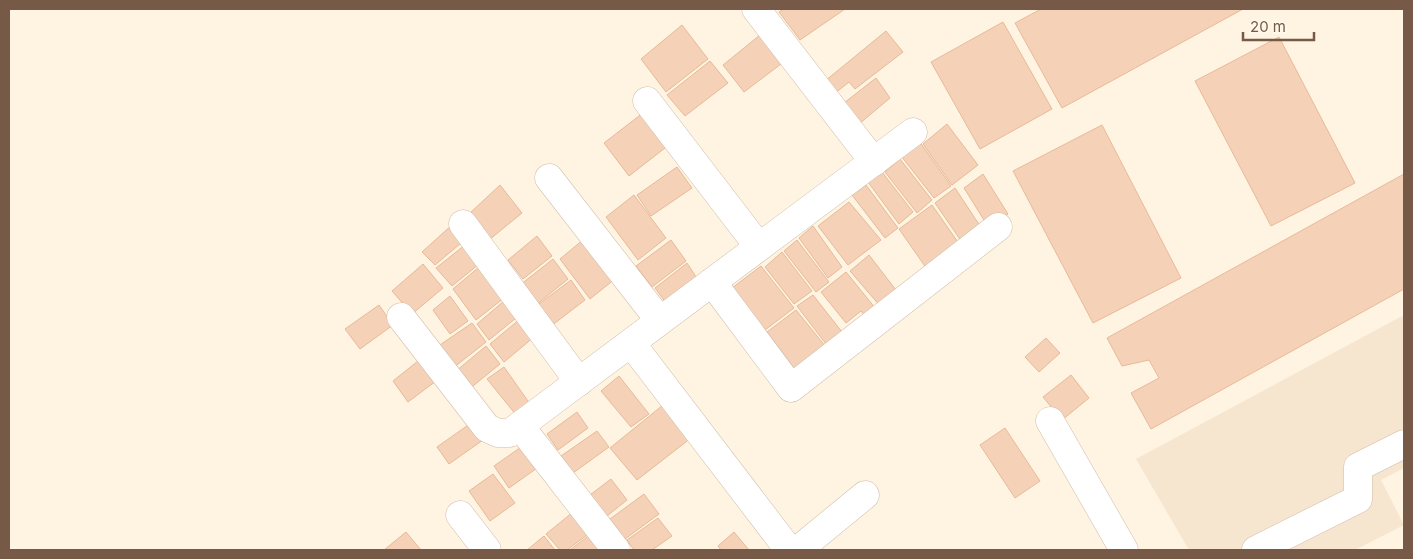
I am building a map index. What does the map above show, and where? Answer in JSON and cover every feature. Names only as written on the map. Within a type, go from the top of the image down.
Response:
[{"type":"street","points":[[756,9],[874,162]]},
{"type":"street","points":[[648,100],[759,247]]},
{"type":"street","points":[[401,317],[487,428],[498,433],[510,433],[913,132]]},
{"type":"street","points":[[549,178],[660,321]]},
{"type":"street","points":[[463,224],[579,382]]},
{"type":"street","points":[[712,282],[791,388],[998,226]]},
{"type":"street","points":[[631,343],[789,550]]},
{"type":"street","points":[[1050,421],[1124,550]]},
{"type":"street","points":[[520,426],[616,550]]},
{"type":"street","points":[[1256,550],[1358,499],[1358,467],[1404,444]]},
{"type":"street","points":[[798,550],[865,496]]},
{"type":"street","points":[[460,515],[487,550]]},
{"type":"shaded area","points":[[1404,315],[1404,468],[1381,480],[1404,525],[1355,550],[1189,550],[1136,459]]},
{"type":"building","points":[[784,9],[845,9],[800,40],[779,12]]},
{"type":"building","points":[[1041,9],[1243,9],[1062,108],[1015,23]]},
{"type":"building","points":[[1003,22],[1052,109],[980,149],[931,62]]},
{"type":"building","points":[[682,25],[708,59],[666,92],[641,59]]},
{"type":"building","points":[[886,31],[903,52],[855,89],[849,82],[834,94],[825,81]]},
{"type":"building","points":[[760,35],[781,64],[744,92],[723,65]]},
{"type":"building","points":[[1279,37],[1355,183],[1271,226],[1195,81]]},
{"type":"building","points":[[710,61],[728,83],[685,116],[667,95]]},
{"type":"building","points":[[876,78],[890,98],[859,124],[844,103]]},
{"type":"building","points":[[648,109],[674,141],[629,176],[604,143]]},
{"type":"building","points":[[947,124],[978,165],[952,185],[923,144]]},
{"type":"building","points":[[1102,125],[1181,278],[1093,323],[1013,171]]},
{"type":"building","points":[[919,141],[951,186],[934,198],[901,156]]},
{"type":"building","points":[[900,159],[932,200],[917,213],[885,172]]},
{"type":"building","points":[[677,167],[692,188],[651,216],[637,195]]},
{"type":"building","points":[[882,172],[913,212],[899,224],[868,182]]},
{"type":"building","points":[[983,174],[1008,214],[989,228],[964,188]]},
{"type":"building","points":[[1404,174],[1404,289],[1151,429],[1131,393],[1159,378],[1149,360],[1122,366],[1107,338]]},
{"type":"building","points":[[500,185],[522,213],[489,240],[470,213]]},
{"type":"building","points":[[866,185],[898,228],[885,238],[852,195]]},
{"type":"building","points":[[955,188],[984,232],[964,245],[935,203]]},
{"type":"building","points":[[634,195],[666,238],[638,260],[606,217]]},
{"type":"building","points":[[849,202],[881,240],[848,265],[818,226]]},
{"type":"building","points":[[932,205],[962,248],[929,272],[899,229]]},
{"type":"building","points":[[453,224],[467,238],[435,265],[422,252]]},
{"type":"building","points":[[813,226],[842,267],[828,278],[799,238]]},
{"type":"building","points":[[590,234],[621,274],[590,299],[560,259]]},
{"type":"building","points":[[537,236],[552,256],[523,279],[508,260]]},
{"type":"building","points":[[671,240],[686,261],[652,287],[636,266]]},
{"type":"building","points":[[797,240],[829,282],[816,292],[784,251]]},
{"type":"building","points":[[470,241],[484,260],[452,286],[436,268]]},
{"type":"building","points":[[782,252],[812,291],[794,304],[765,267]]},
{"type":"building","points":[[869,255],[899,294],[881,307],[850,271]]},
{"type":"building","points":[[553,259],[568,279],[536,305],[520,285]]},
{"type":"building","points":[[485,262],[509,294],[476,320],[453,289]]},
{"type":"building","points":[[687,263],[700,283],[669,307],[655,288]]},
{"type":"building","points":[[423,264],[443,288],[412,314],[392,291]]},
{"type":"building","points":[[761,266],[794,308],[765,330],[732,288]]},
{"type":"building","points":[[846,272],[876,309],[865,316],[861,311],[846,323],[821,292]]},
{"type":"building","points":[[571,280],[585,300],[551,326],[535,307]]},
{"type":"building","points":[[813,295],[842,332],[826,344],[797,306]]},
{"type":"building","points":[[450,296],[468,321],[450,334],[433,310]]},
{"type":"building","points":[[504,301],[516,318],[489,340],[477,324]]},
{"type":"building","points":[[379,305],[393,325],[360,349],[345,329]]},
{"type":"building","points":[[796,310],[830,352],[799,375],[767,332]]},
{"type":"building","points":[[520,319],[534,337],[504,362],[490,344]]},
{"type":"building","points":[[472,323],[486,342],[453,368],[437,347]]},
{"type":"building","points":[[1046,338],[1060,353],[1039,372],[1025,357]]},
{"type":"building","points":[[486,346],[500,364],[468,390],[455,372]]},
{"type":"building","points":[[423,357],[440,378],[408,402],[393,381]]},
{"type":"building","points":[[504,367],[535,411],[521,421],[487,379]]},
{"type":"building","points":[[1071,375],[1089,398],[1062,420],[1043,397]]},
{"type":"building","points":[[619,376],[649,414],[631,427],[601,391]]},
{"type":"building","points":[[663,405],[691,438],[637,480],[610,448]]},
{"type":"building","points":[[577,412],[588,428],[558,450],[547,434]]},
{"type":"building","points":[[471,423],[483,440],[449,464],[437,447]]},
{"type":"building","points":[[1005,428],[1040,481],[1015,498],[980,445]]},
{"type":"building","points":[[597,431],[609,447],[573,473],[561,456]]},
{"type":"building","points":[[524,445],[540,466],[509,488],[494,466]]},
{"type":"building","points":[[493,474],[515,503],[490,521],[469,491]]},
{"type":"building","points":[[611,479],[627,500],[607,516],[590,495]]},
{"type":"building","points":[[644,494],[659,514],[625,539],[610,519]]},
{"type":"building","points":[[578,508],[595,529],[567,550],[560,550],[546,534]]},
{"type":"building","points":[[658,518],[672,536],[652,550],[634,550],[627,540]]},
{"type":"building","points":[[596,530],[608,550],[570,550]]},
{"type":"building","points":[[406,532],[421,550],[384,550]]},
{"type":"building","points":[[734,532],[749,550],[721,550],[718,546]]},
{"type":"building","points":[[544,536],[555,550],[527,550]]}]
